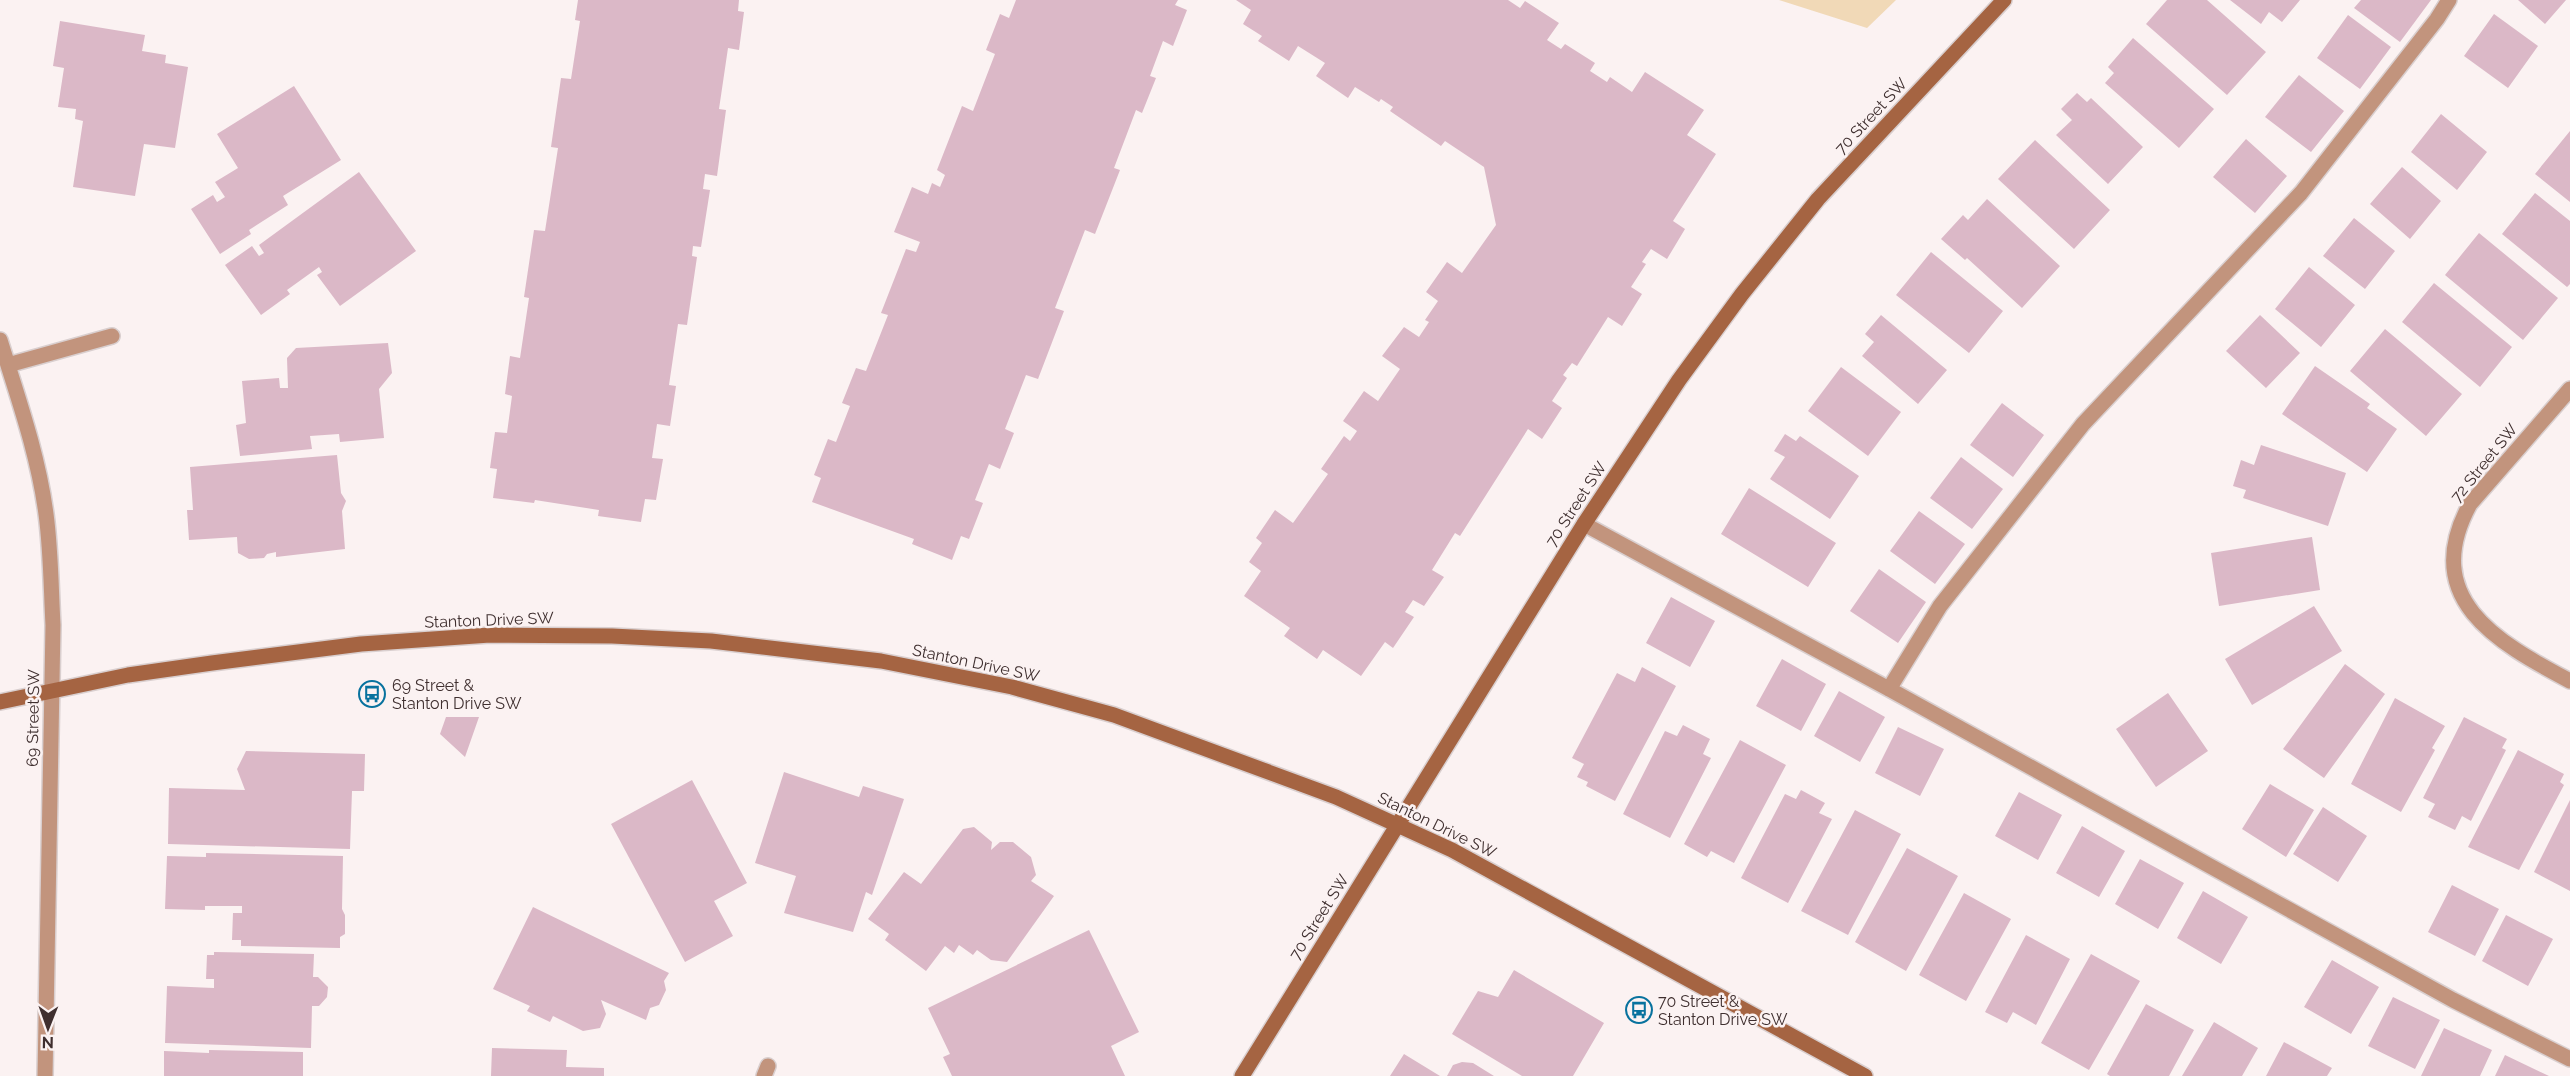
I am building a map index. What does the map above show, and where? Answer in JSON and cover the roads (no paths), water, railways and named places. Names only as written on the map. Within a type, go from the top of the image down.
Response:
[{"type":"street","name":"70 Street SW","points":[[1242,1076],[1584,524],[1679,380],[1742,294],[1818,199],[2004,0]]},
{"type":"street","points":[[1889,689],[1940,606],[2060,451],[2301,193],[2438,19],[2449,0]]},
{"type":"street","points":[[8,365],[112,336]]},
{"type":"street","name":"69 Street SW","points":[[0,340],[30,435],[46,515],[52,625],[45,1076]]},
{"type":"street","name":"72 Street SW","points":[[2570,389],[2470,504],[2460,521],[2454,546],[2453,572],[2459,592],[2471,614],[2496,637],[2527,659],[2570,681]]},
{"type":"street","points":[[1584,524],[1889,689],[2453,1000],[2570,1059]]},
{"type":"street","name":"Stanton Drive SW","points":[[0,702],[128,675],[361,644],[490,635],[612,636],[711,642],[881,661],[1012,687],[1114,715],[1200,745],[1398,824],[1452,850],[1865,1076]]},
{"type":"place","name":"69 Street & Stanton Drive SW","points":[[372,694]]},
{"type":"place","name":"70 Street & Stanton Drive SW","points":[[1639,1010]]}]
